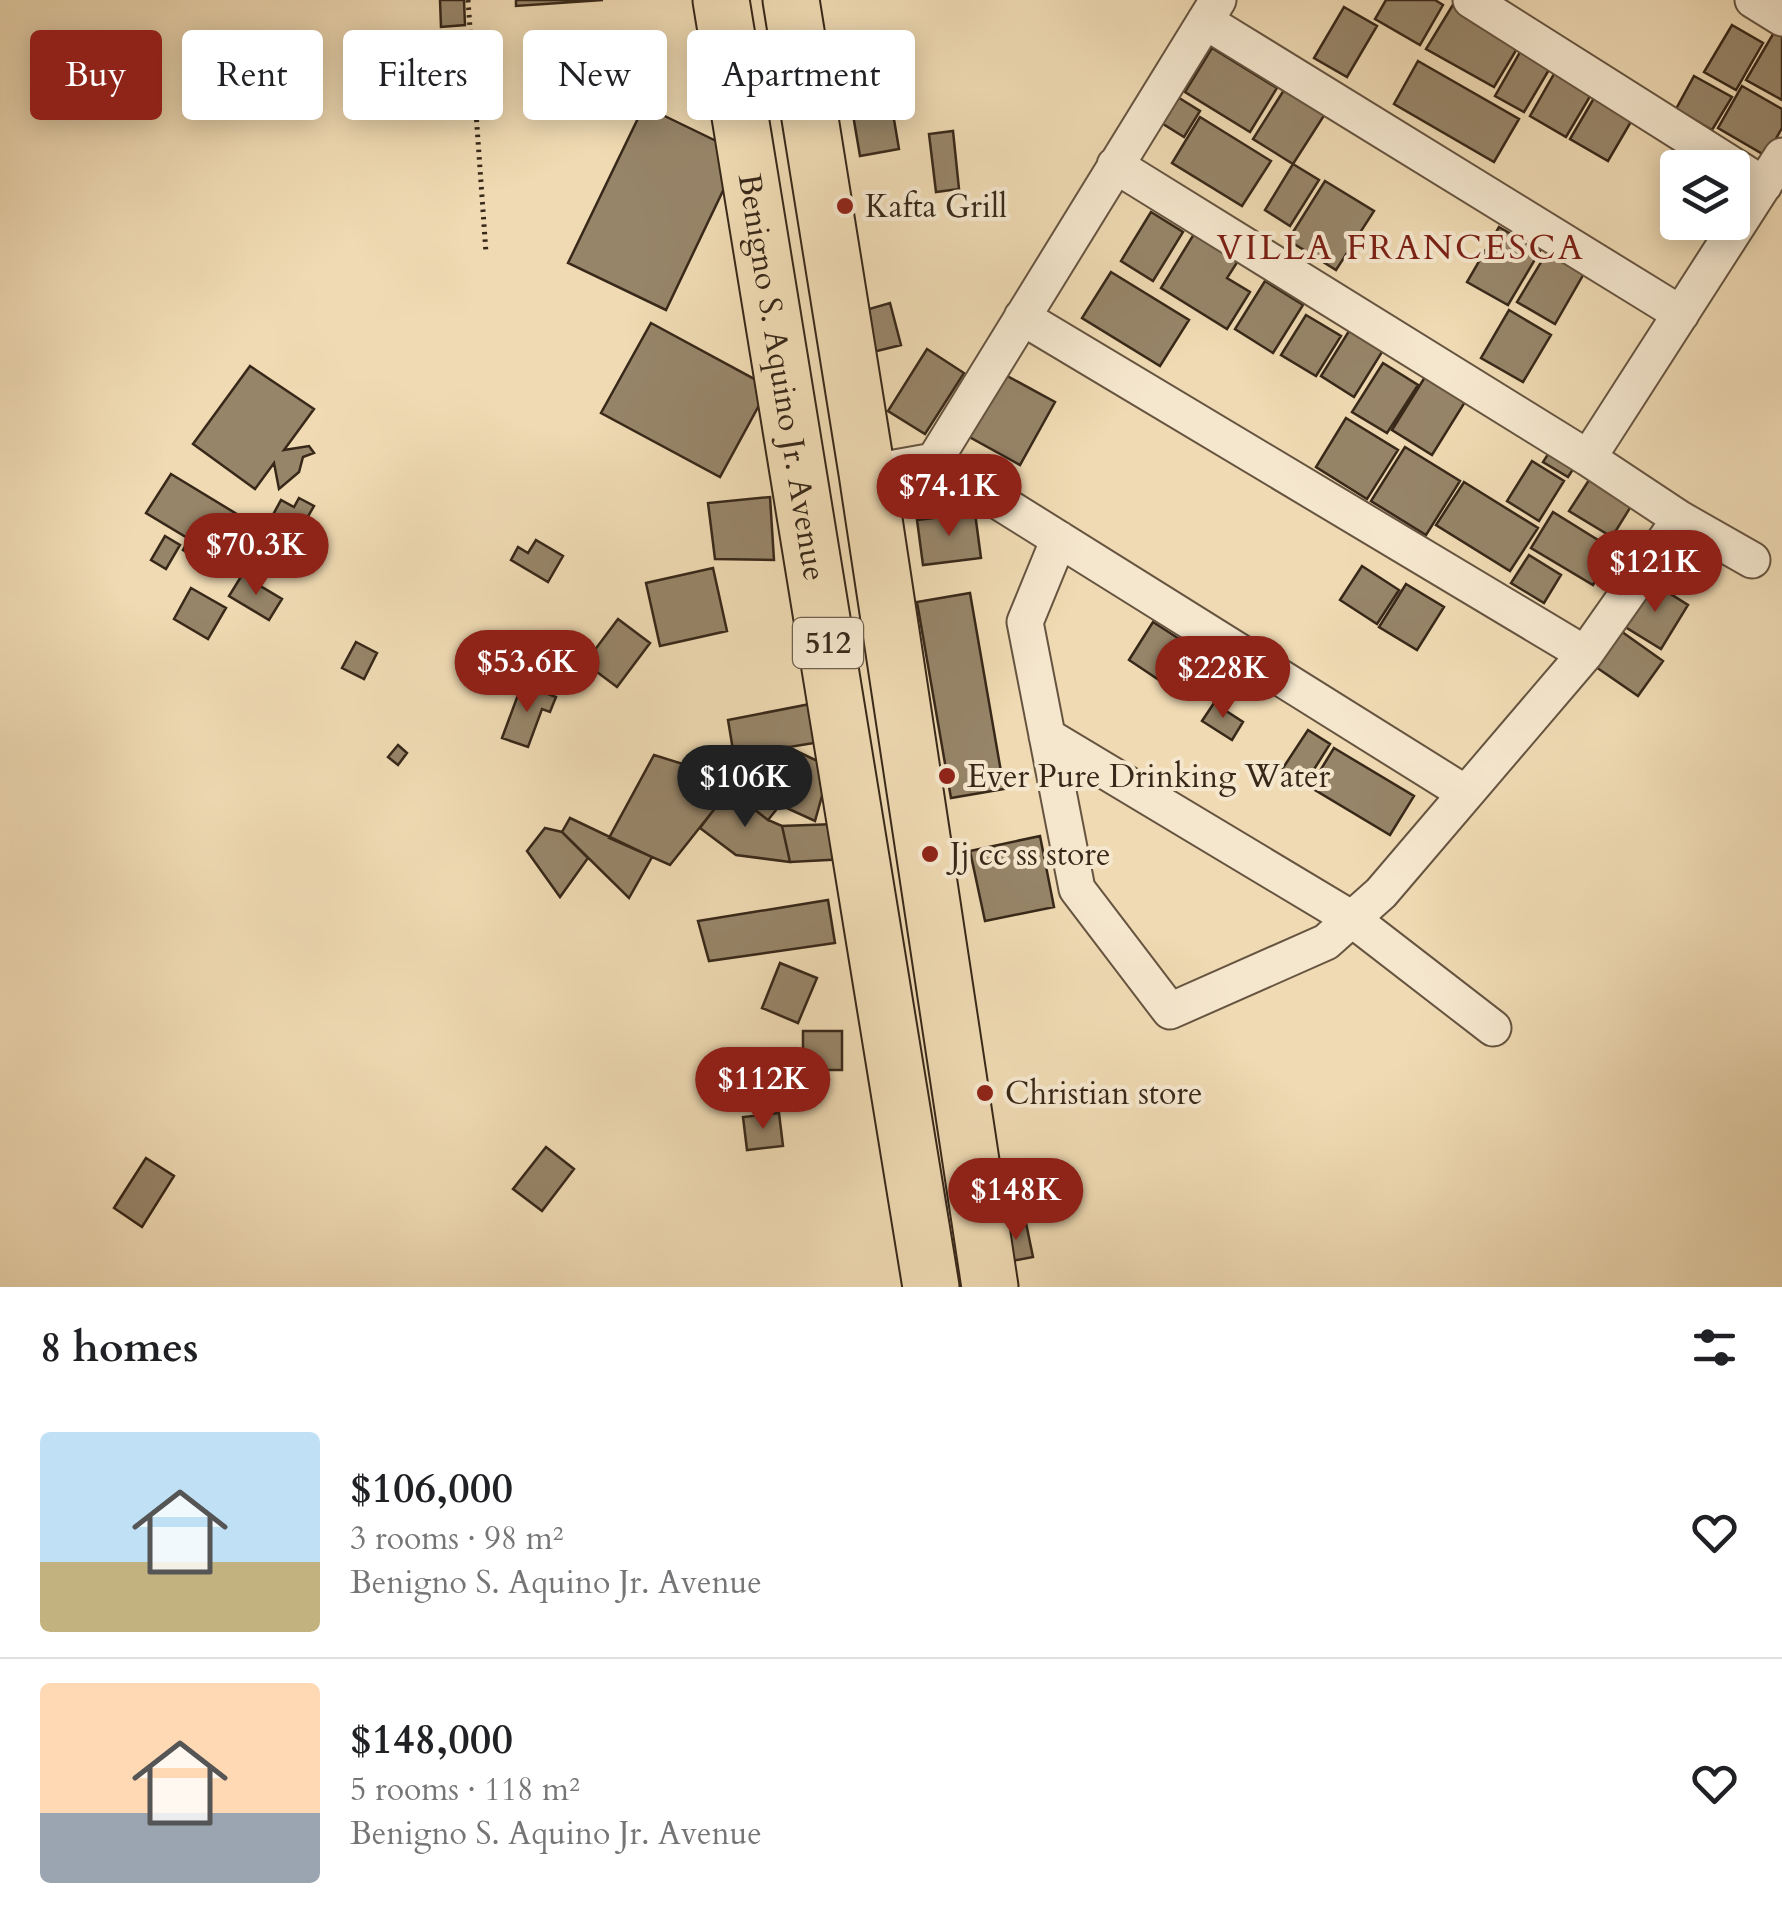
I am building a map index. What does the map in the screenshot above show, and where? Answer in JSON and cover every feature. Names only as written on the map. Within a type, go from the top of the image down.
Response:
[{"type":"main road","name":"Benigno S. Aquino Jr. Avenue","points":[[721,0],[931,1287]]},
{"type":"main road","name":"Benigno S. Aquino Jr. Avenue","points":[[791,0],[990,1287]]},
{"type":"street","points":[[1471,0],[1773,171],[1588,458]]},
{"type":"street","points":[[1753,0],[1782,18]]},
{"type":"street","points":[[934,461],[1211,10],[1681,314]]},
{"type":"street","points":[[1115,165],[1680,519],[1752,560]]},
{"type":"street","points":[[1022,317],[1585,654]]},
{"type":"street","points":[[867,473],[934,461],[1466,793]]},
{"type":"street","points":[[1059,539],[1025,622],[1077,889],[1170,1011],[1326,942],[1382,893],[1585,654],[1680,519]]},
{"type":"street","points":[[1047,736],[1352,919],[1493,1028]]},
{"type":"path","points":[[468,0],[486,254]]},
{"type":"building","points":[[440,0],[464,0],[465,25],[441,27]]},
{"type":"building","points":[[516,0],[603,0],[516,6]]},
{"type":"building","points":[[1386,0],[1435,0],[1443,5],[1420,45],[1375,19]]},
{"type":"building","points":[[1454,3],[1521,42],[1494,87],[1426,49]]},
{"type":"building","points":[[1344,7],[1377,26],[1347,77],[1314,58]]},
{"type":"building","points":[[1732,25],[1763,43],[1736,90],[1704,72]]},
{"type":"building","points":[[1776,29],[1782,33],[1782,100],[1746,80]]},
{"type":"building","points":[[1523,47],[1553,63],[1524,112],[1495,96]]},
{"type":"building","points":[[1212,48],[1277,88],[1250,132],[1185,92]]},
{"type":"building","points":[[1418,61],[1519,119],[1494,162],[1394,104]]},
{"type":"building","points":[[1558,67],[1595,88],[1566,137],[1530,116]]},
{"type":"building","points":[[1694,76],[1732,97],[1712,130],[1676,109]]},
{"type":"building","points":[[1742,86],[1782,109],[1782,128],[1766,156],[1718,128]]},
{"type":"building","points":[[1284,90],[1325,114],[1293,164],[1253,139]]},
{"type":"building","points":[[1176,96],[1200,111],[1184,137],[1160,122]]},
{"type":"building","points":[[1594,98],[1632,120],[1608,161],[1570,139]]},
{"type":"building","points":[[667,117],[741,153],[666,310],[568,263],[637,120]]},
{"type":"building","points":[[1200,117],[1271,161],[1242,206],[1172,163]]},
{"type":"building","points":[[854,120],[894,120],[899,149],[860,156]]},
{"type":"building","points":[[953,131],[959,189],[936,192],[929,134]]},
{"type":"building","points":[[1293,164],[1319,180],[1290,226],[1265,210]]},
{"type":"building","points":[[1325,181],[1374,211],[1336,270],[1288,240]]},
{"type":"building","points":[[1151,212],[1183,232],[1153,281],[1121,261]]},
{"type":"building","points":[[1499,227],[1540,251],[1508,305],[1467,282]]},
{"type":"building","points":[[1194,234],[1238,261],[1227,278],[1250,292],[1227,329],[1161,288]]},
{"type":"building","points":[[1549,249],[1586,270],[1555,324],[1517,302]]},
{"type":"building","points":[[1111,272],[1189,320],[1160,366],[1082,318]]},
{"type":"building","points":[[1265,281],[1303,305],[1273,353],[1235,329]]},
{"type":"building","points":[[890,303],[901,345],[873,352],[862,311]]},
{"type":"building","points":[[1509,310],[1551,335],[1523,382],[1481,358]]},
{"type":"building","points":[[1306,315],[1341,336],[1316,376],[1281,355]]},
{"type":"building","points":[[651,323],[769,387],[720,477],[601,413]]},
{"type":"building","points":[[1354,323],[1387,344],[1354,397],[1321,376]]},
{"type":"building","points":[[927,349],[964,373],[925,434],[888,411]]},
{"type":"building","points":[[1383,363],[1418,385],[1387,433],[1352,412]]},
{"type":"building","points":[[250,366],[314,409],[284,450],[309,446],[314,453],[303,457],[299,472],[279,489],[274,463],[255,489],[193,444]]},
{"type":"building","points":[[1000,372],[1055,402],[1020,465],[964,434]]},
{"type":"building","points":[[1425,377],[1465,402],[1432,455],[1392,430]]},
{"type":"building","points":[[1346,418],[1398,450],[1367,499],[1316,467]]},
{"type":"building","points":[[1554,445],[1579,460],[1568,477],[1543,462]]},
{"type":"building","points":[[1405,447],[1460,481],[1426,535],[1371,501]]},
{"type":"building","points":[[1532,461],[1564,481],[1539,521],[1507,501]]},
{"type":"building","points":[[171,474],[245,519],[215,569],[183,550],[189,539],[146,513]]},
{"type":"building","points":[[1591,477],[1633,503],[1612,537],[1569,511]]},
{"type":"building","points":[[1464,482],[1538,528],[1510,571],[1436,525]]},
{"type":"building","points":[[770,497],[774,560],[715,559],[708,503]]},
{"type":"building","points":[[299,498],[314,506],[296,537],[269,522],[281,500],[294,507]]},
{"type":"building","points":[[1553,512],[1614,550],[1593,585],[1531,548]]},
{"type":"building","points":[[975,513],[981,558],[923,565],[917,520]]},
{"type":"building","points":[[165,536],[180,545],[166,569],[151,560]]},
{"type":"building","points":[[536,540],[563,556],[548,582],[511,560],[518,547],[528,553]]},
{"type":"building","points":[[1529,555],[1561,575],[1544,603],[1511,583]]},
{"type":"building","points":[[1362,566],[1399,590],[1377,624],[1340,600]]},
{"type":"building","points":[[713,568],[727,631],[660,646],[646,583]]},
{"type":"building","points":[[242,575],[282,599],[269,620],[229,596]]},
{"type":"building","points":[[1650,581],[1688,605],[1661,649],[1622,625]]},
{"type":"building","points":[[1406,584],[1444,607],[1417,650],[1379,627]]},
{"type":"building","points":[[191,588],[226,608],[208,639],[174,619]]},
{"type":"building","points":[[970,593],[1004,789],[951,798],[917,602]]},
{"type":"building","points":[[618,619],[650,643],[617,687],[585,663]]},
{"type":"building","points":[[1153,622],[1184,642],[1159,680],[1129,660]]},
{"type":"building","points":[[1618,629],[1663,661],[1638,696],[1593,665]]},
{"type":"building","points":[[356,642],[377,653],[364,679],[342,668]]},
{"type":"building","points":[[522,684],[556,697],[550,712],[542,709],[528,747],[502,738]]},
{"type":"building","points":[[815,703],[820,742],[734,756],[728,720]]},
{"type":"building","points":[[1214,703],[1243,722],[1232,740],[1202,721]]},
{"type":"building","points":[[1308,730],[1330,744],[1306,782],[1283,768]]},
{"type":"building","points":[[398,745],[407,753],[398,765],[388,757]]},
{"type":"building","points":[[788,747],[830,767],[815,821],[780,805]]},
{"type":"building","points":[[1334,748],[1414,796],[1390,835],[1310,787]]},
{"type":"building","points":[[654,755],[683,764],[716,807],[670,865],[609,838]]},
{"type":"building","points":[[741,758],[780,805],[768,820],[716,780]]},
{"type":"building","points":[[723,785],[768,820],[782,826],[790,862],[736,855],[700,828],[716,807]]},
{"type":"building","points":[[570,818],[652,857],[629,898],[562,832]]},
{"type":"building","points":[[836,824],[846,859],[790,862],[782,826]]},
{"type":"building","points":[[545,828],[562,832],[588,858],[560,897],[527,851]]},
{"type":"building","points":[[1040,836],[1054,907],[985,921],[970,851]]},
{"type":"building","points":[[828,900],[835,943],[709,961],[698,921]]},
{"type":"building","points":[[780,963],[817,978],[798,1023],[762,1008]]},
{"type":"building","points":[[803,1031],[842,1031],[842,1070],[803,1070]]},
{"type":"building","points":[[779,1113],[783,1146],[747,1150],[743,1117]]},
{"type":"building","points":[[546,1147],[574,1169],[542,1211],[513,1189]]},
{"type":"building","points":[[146,1158],[174,1176],[142,1227],[114,1208]]},
{"type":"building","points":[[1026,1223],[1033,1257],[1006,1262],[1000,1228]]},
{"type":"place","name":"Kafta Grill","points":[[845,206]]},
{"type":"place","name":"Ever Pure Drinking Water","points":[[947,776]]},
{"type":"place","name":"Jj cc ss store","points":[[930,854]]},
{"type":"place","name":"Christian store","points":[[985,1093]]},
{"type":"district","name":"VILLA FRANCESCA","points":[[1401,247]]}]
